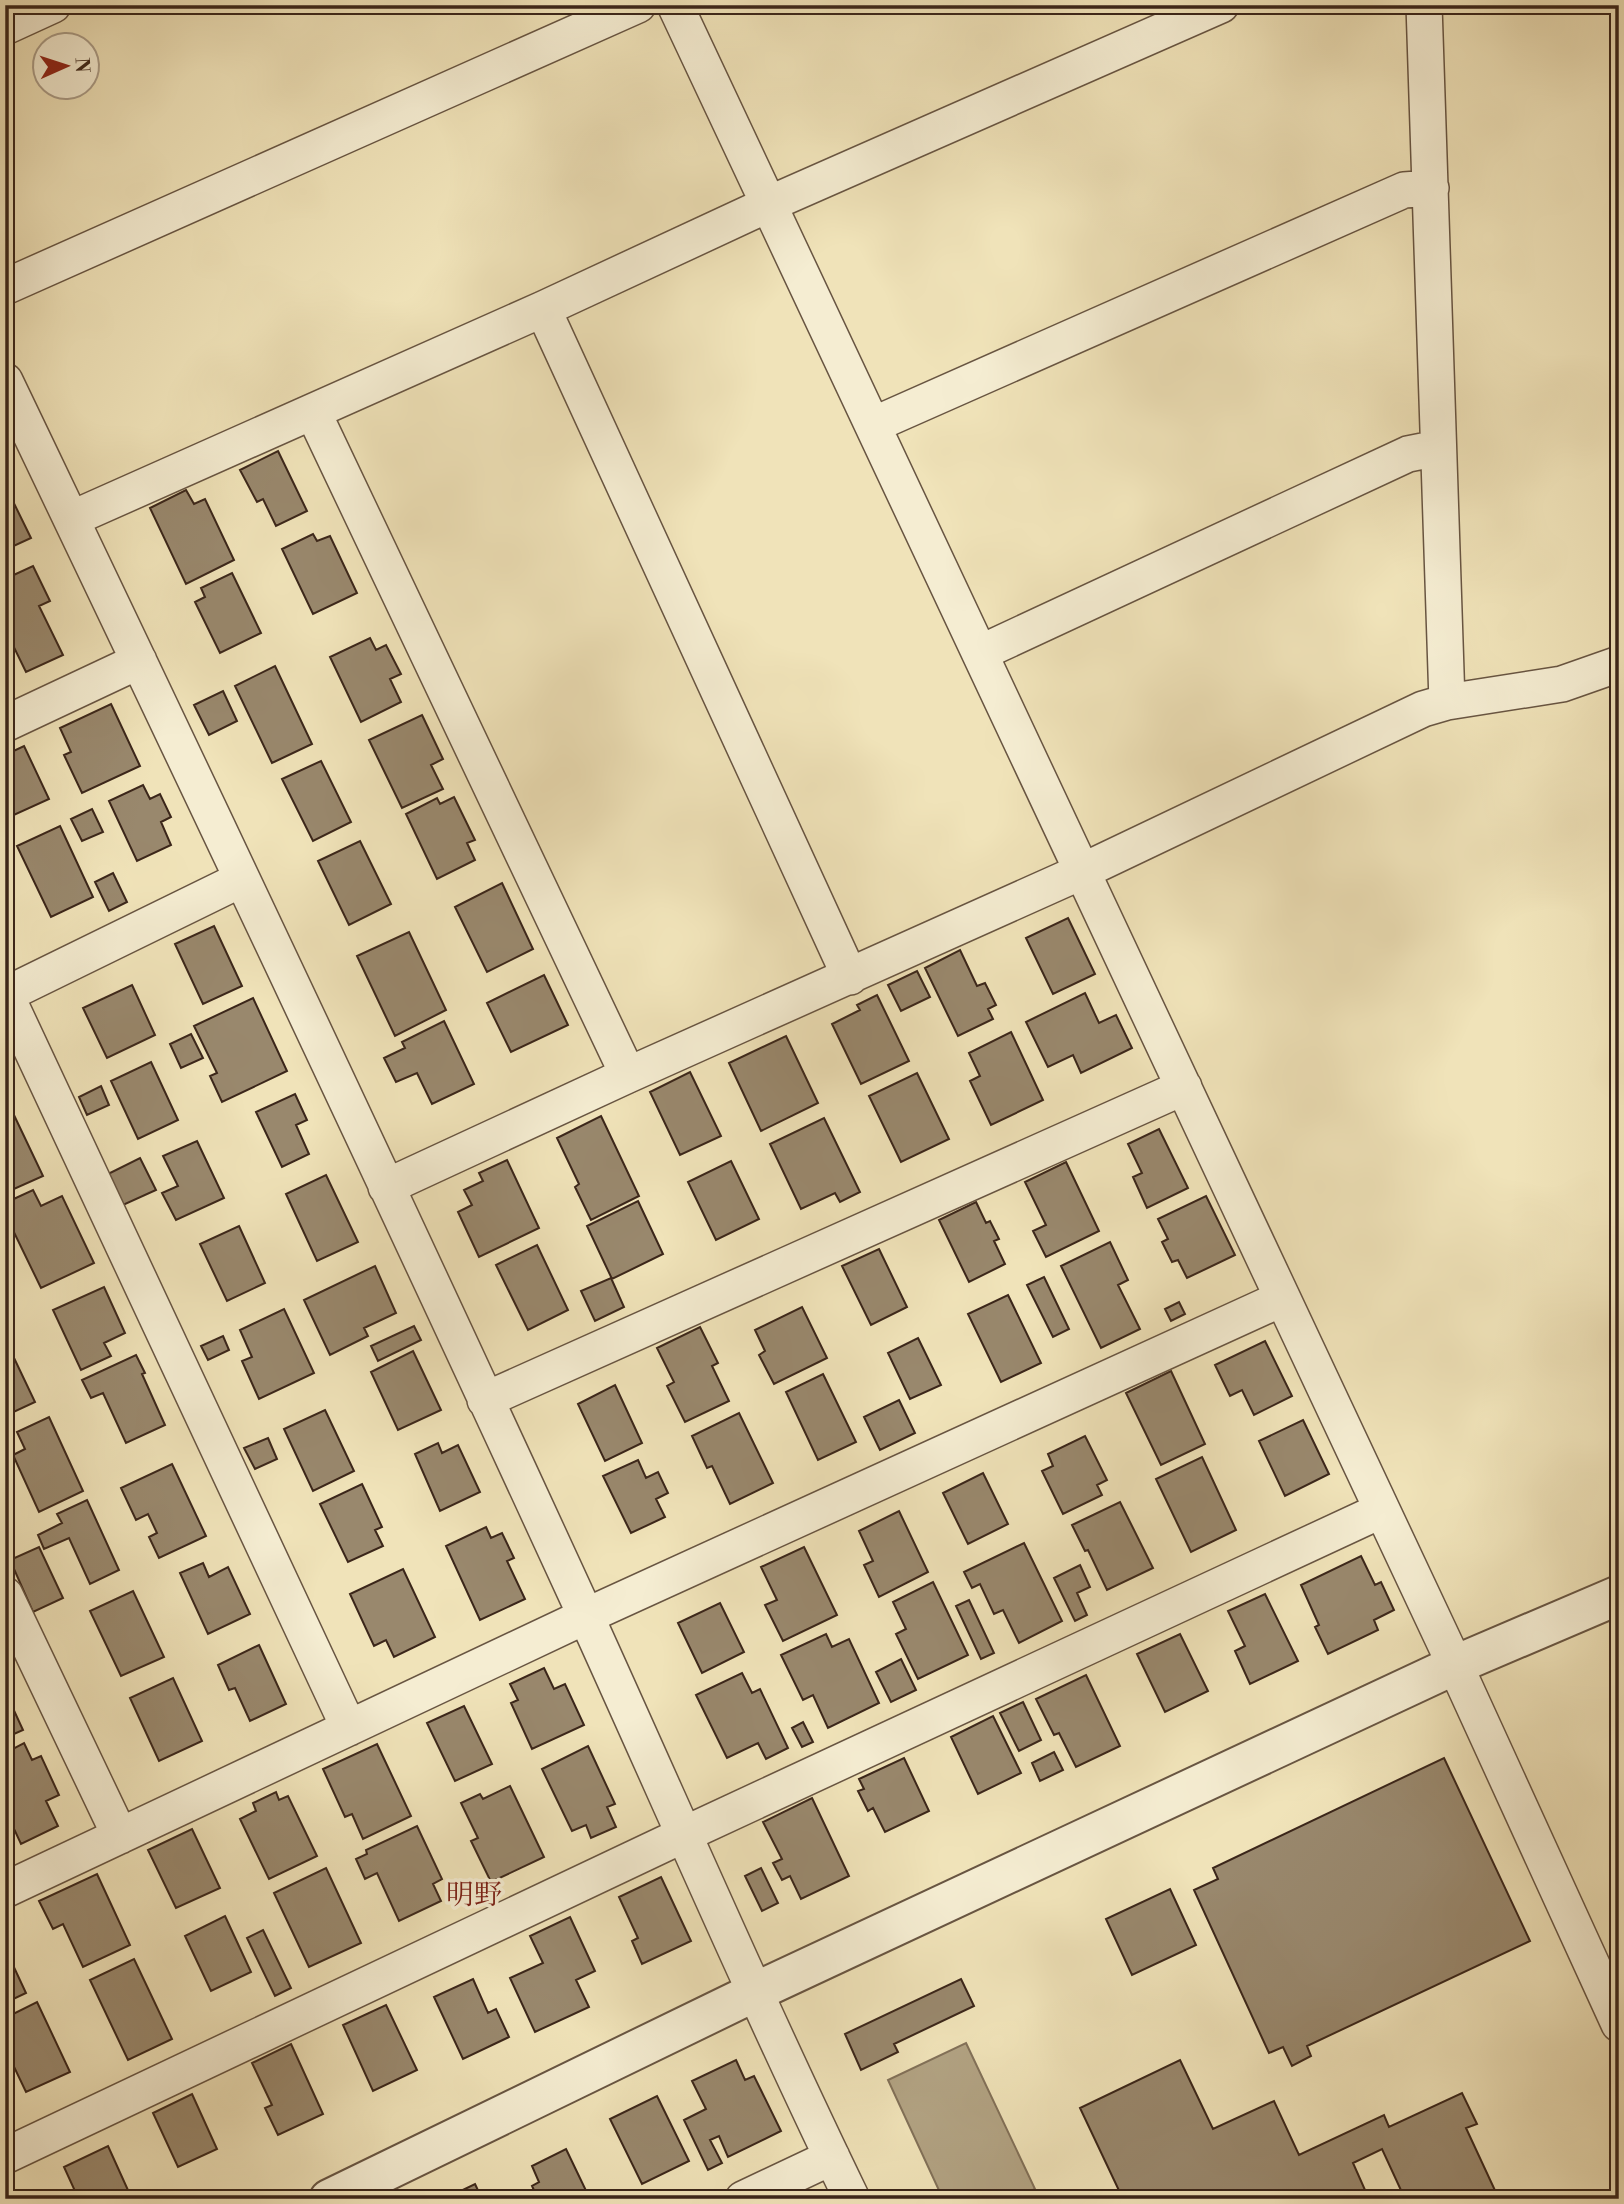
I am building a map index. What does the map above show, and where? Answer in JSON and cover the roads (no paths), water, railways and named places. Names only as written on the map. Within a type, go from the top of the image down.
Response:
[{"type":"street","points":[[5,27],[53,5]]},
{"type":"street","points":[[5,287],[638,5]]},
{"type":"street","points":[[675,5],[1455,1665],[1619,2024]]},
{"type":"street","points":[[71,519],[543,309],[769,204],[1221,5]]},
{"type":"street","points":[[1424,5],[1447,702]]},
{"type":"street","points":[[873,425],[1404,190],[1431,188]]},
{"type":"street","points":[[543,309],[850,977]]},
{"type":"street","points":[[5,381],[242,879],[586,1616],[683,1835],[852,2199]]},
{"type":"street","points":[[313,412],[628,1075]]},
{"type":"street","points":[[980,653],[1408,454],[1438,449]]},
{"type":"street","points":[[5,724],[139,661]]},
{"type":"street","points":[[386,1187],[1083,871],[1423,709],[1447,702],[1562,684],[1619,664]]},
{"type":"street","points":[[242,879],[6,995],[349,1728]]},
{"type":"street","points":[[485,1400],[1184,1087]]},
{"type":"street","points":[[5,1890],[586,1616],[1282,1299]]},
{"type":"street","points":[[5,2155],[683,1835],[1382,1510]]},
{"type":"street","points":[[5,1595],[120,1836]]},
{"type":"street","points":[[329,2199],[755,1992],[1455,1665],[1619,1595]]},
{"type":"street","points":[[743,2199],[832,2157]]},
{"type":"district","name":"明野","points":[[474,1894]]}]
